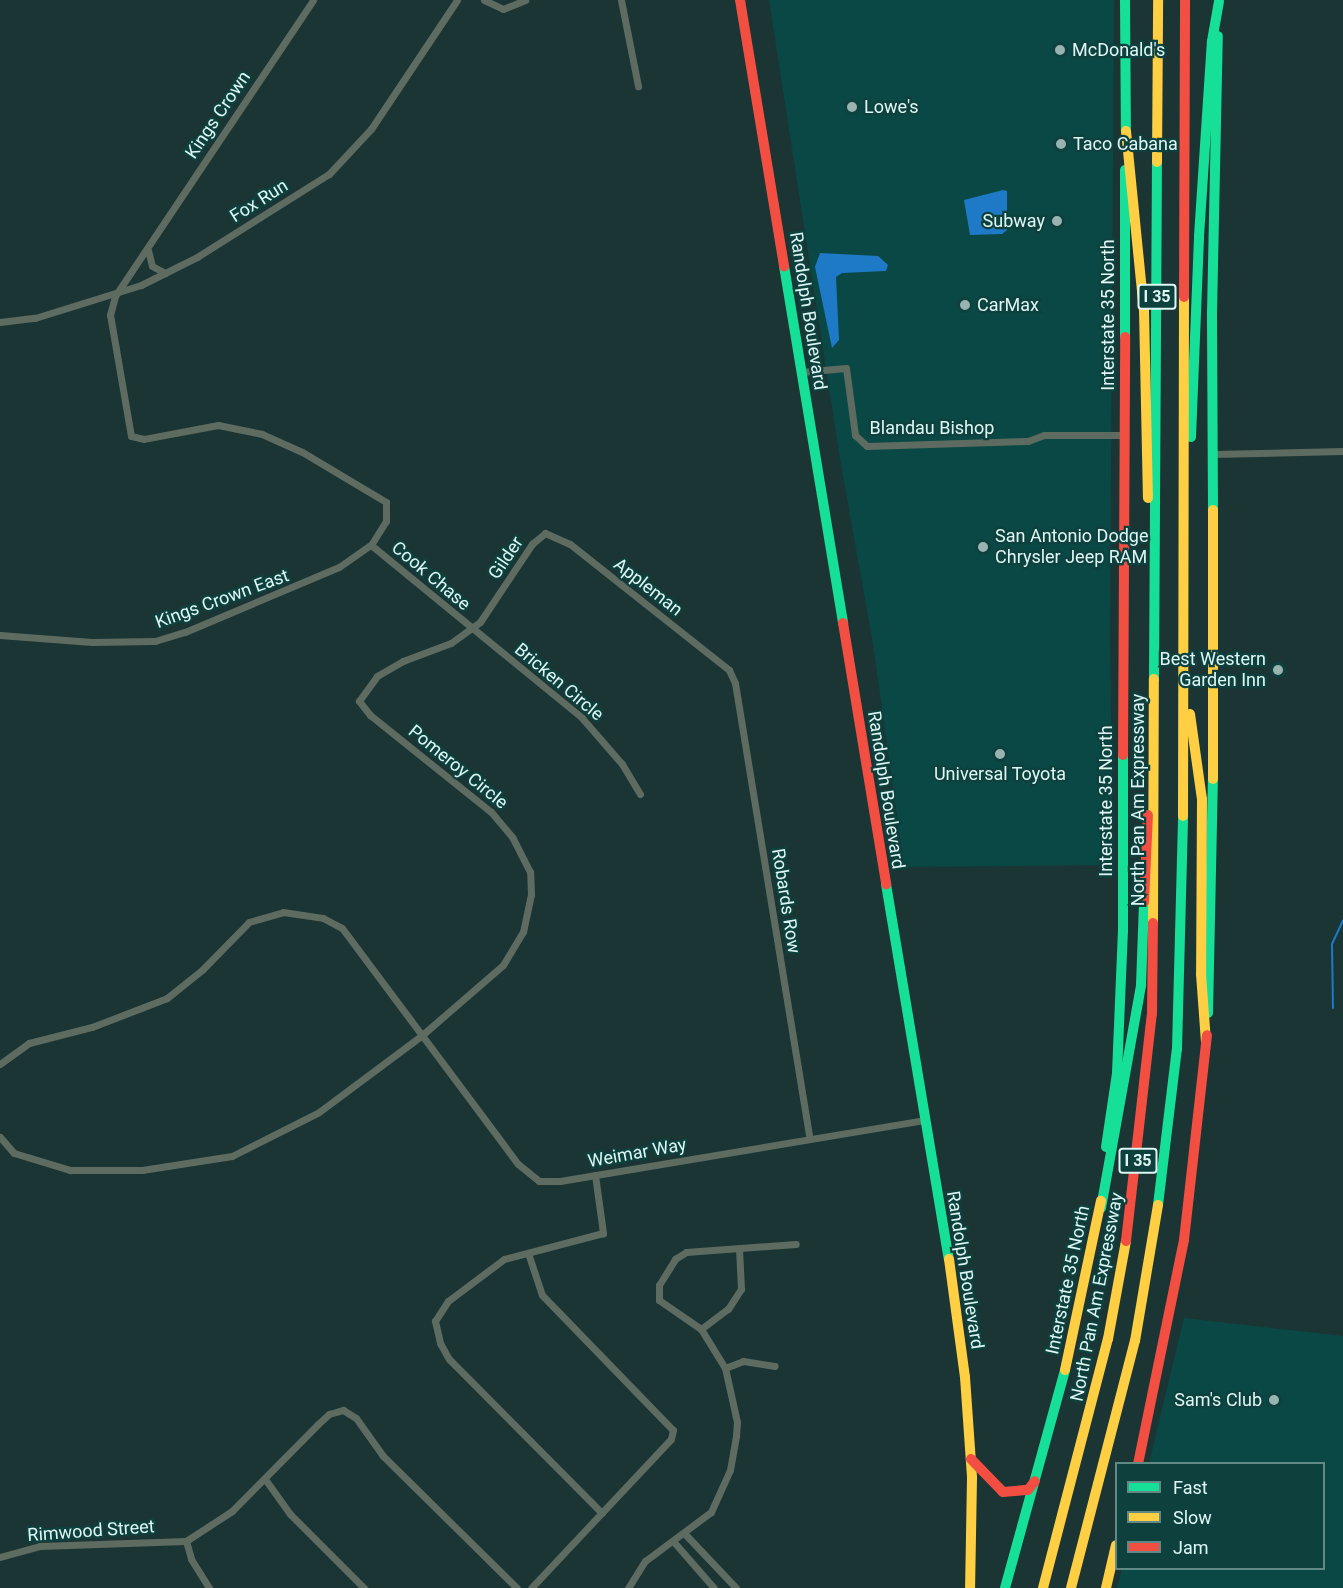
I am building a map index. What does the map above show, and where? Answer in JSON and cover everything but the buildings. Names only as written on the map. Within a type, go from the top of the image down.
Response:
[{"type":"main road","name":"Randolph Boulevard","points":[[740,0],[953,1286],[971,1459],[970,1588]]},
{"type":"main road","name":"Interstate 35 North","points":[[1005,1588],[1038,1479],[1072,1346],[1101,1208],[1117,1073],[1123,931],[1125,0]]},
{"type":"main road","name":"North Pan Am Expressway","points":[[1043,1588],[1098,1383],[1133,1204],[1152,1014],[1158,0]]},
{"type":"main road","name":"I 35","points":[[1071,1588],[1135,1341],[1162,1184],[1181,975],[1185,0]]},
{"type":"main road","points":[[1183,534],[1195,388],[1199,236],[1212,41],[1219,1]]},
{"type":"main road","points":[[1138,1462],[1184,1240],[1206,1042],[1214,741],[1212,454],[1219,1]]},
{"type":"main road","points":[[1126,131],[1144,310],[1146,466],[1154,594]]},
{"type":"main road","points":[[1183,668],[1202,799],[1201,974],[1206,1042]]},
{"type":"main road","points":[[1101,1208],[1142,985],[1144,859],[1154,724]]},
{"type":"main road","points":[[971,1459],[1003,1492],[1028,1490],[1038,1479]]},
{"type":"main road","points":[[1106,1588],[1115,1549]]},
{"type":"street","name":"Kings Crown","points":[[313,0],[115,296],[110,315],[131,436],[144,440],[218,424],[262,434],[292,447],[386,502],[386,521],[371,545]]},
{"type":"street","name":"Fox Run","points":[[0,322],[35,318],[115,296],[165,273],[314,184],[344,162],[371,129],[458,0]]},
{"type":"street","points":[[484,0],[503,9],[525,0]]},
{"type":"street","points":[[621,0],[638,86]]},
{"type":"street","points":[[148,248],[149,261],[165,273]]},
{"type":"street","name":"Blandau Bishop","points":[[801,372],[846,368],[855,435],[867,447],[1028,441],[1044,435],[1124,435]]},
{"type":"street","points":[[1212,454],[1343,451]]},
{"type":"street","name":"Gilder","points":[[471,630],[532,544],[545,533]]},
{"type":"street","name":"Appleman","points":[[545,533],[570,544],[729,670]]},
{"type":"street","name":"Cook Chase","points":[[371,545],[471,630]]},
{"type":"street","name":"Kings Crown East","points":[[0,635],[92,642],[155,641],[302,586],[371,545]]},
{"type":"street","name":"Pomeroy Circle","points":[[1,1138],[14,1153],[30,1161],[70,1170],[142,1170],[232,1156],[320,1112],[422,1036],[484,983],[511,955],[530,907],[530,872],[513,838],[491,812],[370,715],[359,701],[377,676],[471,630]]},
{"type":"street","name":"Bricken Circle","points":[[471,630],[582,718],[622,764],[640,794]]},
{"type":"street","name":"Robards Row","points":[[729,670],[736,693],[809,1137]]},
{"type":"street","name":"Weimar Way","points":[[0,1064],[29,1043],[92,1027],[167,998],[202,970],[249,922],[283,912],[324,918],[342,928],[359,945],[422,1036],[531,1177],[547,1182],[809,1137],[924,1120]]},
{"type":"street","points":[[595,1175],[603,1233],[504,1259],[439,1310],[436,1332],[449,1359],[602,1513]]},
{"type":"street","points":[[628,1588],[645,1561],[685,1534],[711,1512],[730,1470],[737,1422],[724,1368],[700,1329],[659,1300],[656,1293],[675,1258],[686,1252],[796,1244]]},
{"type":"street","points":[[700,1329],[728,1309],[741,1289],[740,1248]]},
{"type":"street","points":[[528,1253],[542,1295],[673,1430],[671,1439],[531,1588]]},
{"type":"street","points":[[724,1368],[743,1361],[775,1366]]},
{"type":"street","points":[[209,1588],[191,1559],[186,1541],[232,1511],[324,1419],[343,1410],[356,1418],[377,1450],[517,1588]]},
{"type":"street","points":[[265,1479],[290,1514],[364,1588]]},
{"type":"street","points":[[685,1534],[736,1588]]},
{"type":"street","name":"Rimwood Street","points":[[0,1557],[40,1546],[186,1541]]},
{"type":"street","points":[[673,1541],[714,1588]]},
{"type":"shaded area","points":[[769,0],[1114,0],[1110,635],[1113,865],[904,867],[873,644],[840,459]]},
{"type":"shaded area","points":[[1184,1318],[1343,1336],[1343,1588],[1117,1588],[1122,1570],[1325,1570],[1325,1462],[1149,1462]]},
{"type":"water","points":[[1007,191],[1007,230],[1002,234],[970,235],[964,200]]},
{"type":"water","points":[[820,253],[878,256],[888,265],[886,271],[842,273],[836,277],[839,340],[832,348],[815,267]]},
{"type":"waterway","points":[[1333,1008],[1332,944],[1343,920]]},
{"type":"traffic: fast","points":[[1125,0],[1126,131]]},
{"type":"traffic: fast","points":[[1191,437],[1199,236],[1212,41],[1219,2]]},
{"type":"traffic: fast","points":[[1213,510],[1212,313],[1218,36]]},
{"type":"traffic: fast","points":[[1154,679],[1157,162]]},
{"type":"traffic: fast","points":[[1125,170],[1125,337]]},
{"type":"traffic: fast","points":[[784,266],[843,623]]},
{"type":"traffic: fast","points":[[1106,1147],[1117,1073],[1123,931],[1123,755]]},
{"type":"traffic: fast","points":[[1208,1013],[1213,779]]},
{"type":"traffic: fast","points":[[1158,1205],[1177,1049],[1183,816]]},
{"type":"traffic: fast","points":[[886,884],[949,1259]]},
{"type":"traffic: fast","points":[[1101,1208],[1141,985],[1144,902]]},
{"type":"traffic: fast","points":[[1005,1588],[1065,1370]]},
{"type":"traffic: slow","points":[[1157,162],[1158,0]]},
{"type":"traffic: slow","points":[[1126,131],[1144,310],[1148,498]]},
{"type":"traffic: slow","points":[[1183,816],[1184,297]]},
{"type":"traffic: slow","points":[[1213,510],[1213,779]]},
{"type":"traffic: slow","points":[[1153,923],[1154,679]]},
{"type":"traffic: slow","points":[[1190,714],[1202,799],[1201,974],[1206,1042]]},
{"type":"traffic: slow","points":[[1065,1370],[1101,1201]]},
{"type":"traffic: slow","points":[[1071,1588],[1135,1341],[1158,1205]]},
{"type":"traffic: slow","points":[[1043,1588],[1108,1339],[1126,1241]]},
{"type":"traffic: slow","points":[[949,1259],[965,1377],[972,1478],[970,1588]]},
{"type":"traffic: slow","points":[[1106,1588],[1115,1549]]},
{"type":"traffic: jam","points":[[740,0],[784,266]]},
{"type":"traffic: jam","points":[[1184,297],[1185,0]]},
{"type":"traffic: jam","points":[[1123,755],[1125,337]]},
{"type":"traffic: jam","points":[[843,623],[886,884]]},
{"type":"traffic: jam","points":[[1144,902],[1148,815]]},
{"type":"traffic: jam","points":[[1126,1241],[1152,1014],[1153,923]]},
{"type":"traffic: jam","points":[[1138,1462],[1184,1240],[1207,1035]]},
{"type":"traffic: jam","points":[[971,1459],[1003,1492],[1028,1490],[1035,1481]]},
{"type":"place","name":"McDonald's","points":[[1060,50]]},
{"type":"place","name":"Lowe's","points":[[852,107]]},
{"type":"place","name":"Taco Cabana","points":[[1061,144]]},
{"type":"place","name":"Subway","points":[[1057,221]]},
{"type":"place","name":"CarMax","points":[[965,305]]},
{"type":"place","name":"San Antonio Dodge Chrysler Jeep RAM","points":[[983,547]]},
{"type":"place","name":"Best Western Garden Inn","points":[[1278,670]]},
{"type":"place","name":"Universal Toyota","points":[[1000,754]]},
{"type":"place","name":"Sam's Club","points":[[1274,1400]]}]
